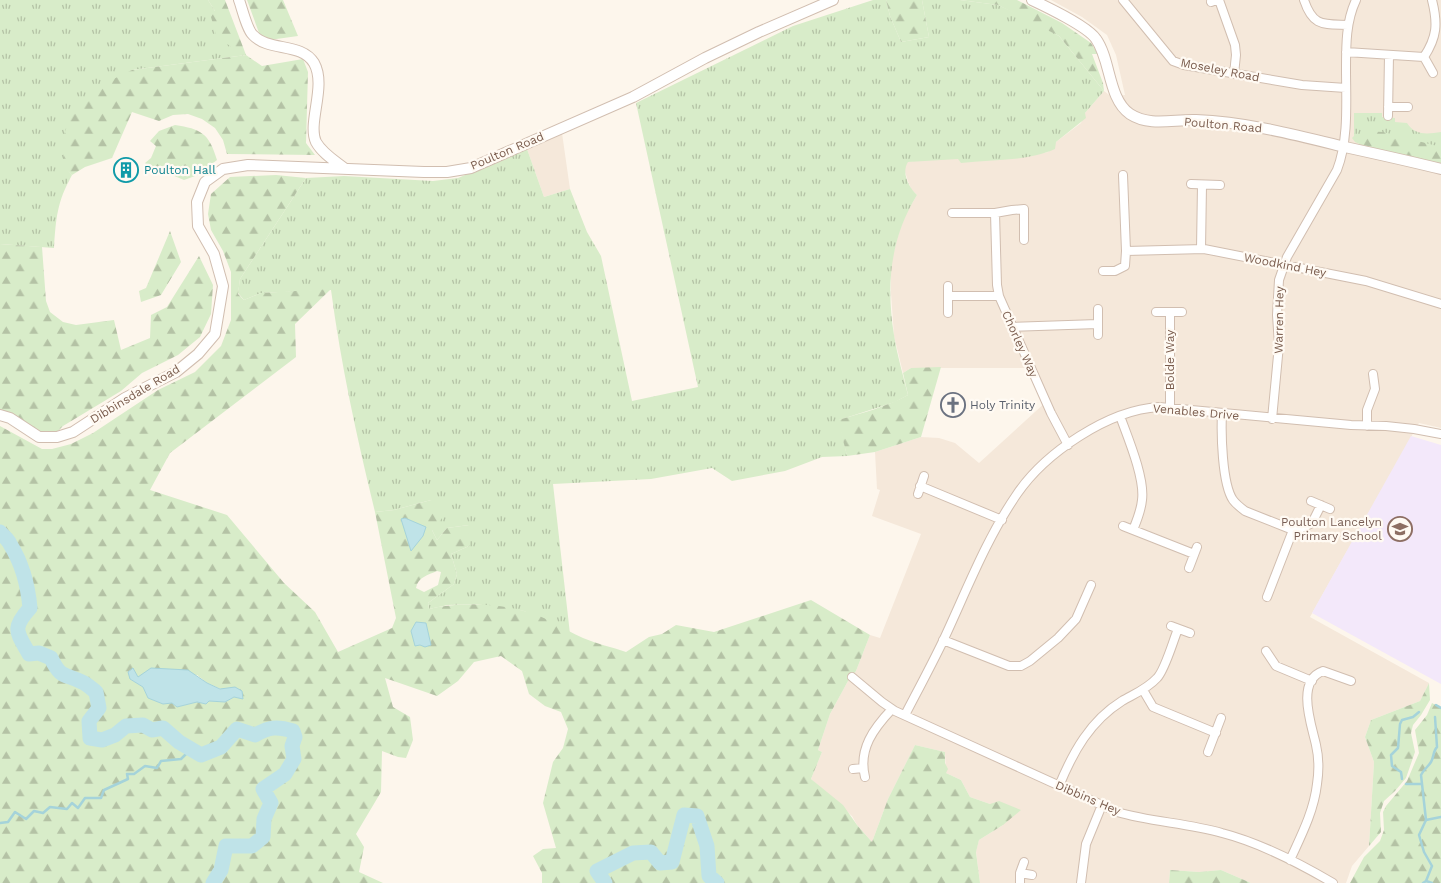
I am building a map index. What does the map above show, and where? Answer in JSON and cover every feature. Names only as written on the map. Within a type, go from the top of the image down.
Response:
[{"type":"street","points":[[239,0],[251,35],[263,43],[304,54],[314,63],[319,84],[314,126],[316,142],[327,155],[344,168]]},
{"type":"street","name":"Poulton Road","points":[[214,254],[198,226],[196,202],[205,182],[223,168],[248,165],[344,168],[367,171],[447,172],[471,168],[633,98],[741,40],[833,0]]},
{"type":"street","name":"Poulton Road","points":[[1032,0],[1087,30],[1096,39],[1104,56],[1119,103],[1129,113],[1138,118],[1150,122],[1197,120],[1270,129],[1441,169]]},
{"type":"street","name":"Moseley Road","points":[[1123,0],[1173,61],[1184,65],[1302,85],[1346,88]]},
{"type":"street","points":[[1304,0],[1307,10],[1314,21],[1324,24],[1348,25]]},
{"type":"street","name":"Warren Hey","points":[[1272,419],[1279,345],[1277,293],[1287,257],[1337,170],[1342,155],[1344,146],[1348,25],[1356,0]]},
{"type":"street","points":[[1424,57],[1435,37],[1436,22],[1432,0]]},
{"type":"street","points":[[1215,1],[1235,46],[1234,74]]},
{"type":"street","points":[[1346,52],[1424,57]]},
{"type":"street","points":[[1388,116],[1389,55]]},
{"type":"street","points":[[1424,57],[1433,73]]},
{"type":"street","points":[[1388,107],[1408,107]]},
{"type":"street","points":[[1102,272],[1115,272],[1125,266],[1123,176]]},
{"type":"street","points":[[1191,184],[1220,185]]},
{"type":"street","points":[[1201,249],[1202,185]]},
{"type":"street","points":[[952,213],[995,213],[1024,209],[1024,240]]},
{"type":"street","name":"Chorley Way","points":[[995,213],[999,296],[1068,445]]},
{"type":"street","name":"Woodkind Hey","points":[[1126,251],[1201,249],[1366,281],[1441,304]]},
{"type":"street","name":"Dibbinsdale Road","points":[[0,415],[10,418],[39,437],[57,438],[73,432],[124,398],[176,372],[198,354],[215,334],[223,286],[214,254]]},
{"type":"street","points":[[948,286],[948,313]]},
{"type":"street","name":"Chorley Way","points":[[948,296],[999,296]]},
{"type":"street","points":[[1098,309],[1098,335]]},
{"type":"street","name":"Bolde Way","points":[[1156,312],[1182,312]]},
{"type":"street","name":"Bolde Way","points":[[1170,312],[1170,408]]},
{"type":"street","points":[[1012,327],[1098,324]]},
{"type":"street","points":[[1367,426],[1367,410],[1375,389],[1373,374]]},
{"type":"street","name":"Venables Drive","points":[[905,715],[943,640],[966,588],[1017,493],[1068,445],[1090,430],[1120,416],[1146,408],[1170,408],[1272,419],[1414,429],[1441,434]]},
{"type":"street","points":[[1222,413],[1221,434],[1227,482],[1233,499],[1245,511],[1293,530],[1312,524],[1321,505]]},
{"type":"street","points":[[1120,416],[1141,482],[1143,498],[1140,513],[1133,530]]},
{"type":"street","points":[[918,494],[924,476]]},
{"type":"street","points":[[920,486],[1002,520]]},
{"type":"street","points":[[1311,501],[1330,509]]},
{"type":"street","points":[[1122,526],[1195,550],[1189,568]]},
{"type":"street","points":[[1267,597],[1293,530]]},
{"type":"street","points":[[943,640],[1009,666],[1021,666],[1058,638],[1076,619],[1091,586]]},
{"type":"street","points":[[1059,786],[1069,762],[1090,728],[1122,701],[1143,690],[1159,677],[1174,627],[1190,633]]},
{"type":"street","points":[[1266,651],[1276,666],[1312,681]]},
{"type":"street","points":[[1290,860],[1303,833],[1314,803],[1319,768],[1309,718],[1308,690],[1318,673],[1323,672],[1351,681]]},
{"type":"street","name":"Dibbins Hey","points":[[852,677],[892,709],[1102,805],[1135,817],[1170,821],[1246,840],[1334,883]]},
{"type":"street","points":[[1337,686],[1341,677]]},
{"type":"street","points":[[1143,690],[1153,707],[1216,733]]},
{"type":"street","points":[[865,776],[863,768],[867,740],[879,722],[892,709]]},
{"type":"street","points":[[1208,752],[1221,718]]},
{"type":"street","points":[[853,769],[863,768]]},
{"type":"street","points":[[1081,883],[1086,844],[1102,805]]},
{"type":"street","points":[[1020,883],[1020,873],[1024,862]]},
{"type":"street","points":[[1020,873],[1032,875]]},
{"type":"shaded area","points":[[1051,0],[1441,0],[1441,428],[1419,423],[1310,617],[1429,683],[1420,701],[1371,720],[1365,737],[1374,762],[1369,846],[1352,866],[1346,883],[1251,883],[1221,870],[1199,872],[1170,870],[1169,883],[980,883],[976,851],[979,840],[1003,825],[990,804],[970,797],[961,780],[946,773],[945,752],[915,745],[888,799],[872,842],[857,825],[852,816],[811,779],[822,752],[818,750],[830,714],[848,681],[856,671],[870,635],[880,638],[921,534],[872,516],[880,490],[877,489],[875,452],[921,437],[939,438],[955,443],[979,463],[1047,401],[1031,368],[911,368],[903,373],[894,336],[891,262],[900,229],[917,195],[911,189],[904,169],[907,162],[930,159],[1007,159],[1048,152],[1056,142],[1081,123],[1085,113],[1104,91],[1112,97],[1125,95],[1116,55],[1107,35],[1082,17]]},
{"type":"shaded area","points":[[562,133],[570,189],[544,197],[527,149]]},
{"type":"shaded area","name":"Poulton Lancelyn Primary School","points":[[1411,436],[1441,445],[1441,684],[1312,613]]},
{"type":"green space","points":[[0,0],[208,0],[232,47],[243,47],[246,55],[132,70],[65,167],[72,175],[58,210],[54,248],[0,244]]},
{"type":"green space","points":[[208,0],[225,0],[243,47],[232,47],[217,38],[211,17],[215,11]]},
{"type":"green space","points":[[247,0],[283,0],[298,36],[262,41]]},
{"type":"green space","points":[[873,0],[886,0],[890,16],[901,42],[929,37],[922,0],[960,0],[998,5],[1059,36],[1104,91],[1085,113],[1086,118],[1056,142],[1055,149],[1044,153],[1020,158],[961,163],[958,159],[908,162],[905,171],[907,180],[917,195],[901,228],[896,245],[892,263],[890,298],[895,342],[908,395],[895,402],[839,420],[847,456],[822,457],[785,471],[732,481],[712,468],[651,479],[553,484],[570,634],[524,611],[475,604],[448,605],[429,609],[428,603],[454,584],[457,574],[451,554],[469,546],[469,525],[447,528],[437,540],[432,530],[431,500],[394,510],[375,512],[350,401],[331,290],[261,293],[244,300],[238,293],[240,279],[306,178],[344,176],[433,181],[458,178],[527,149],[544,197],[570,189],[587,232],[601,256],[632,401],[698,387],[636,103],[793,26]]},
{"type":"green space","points":[[886,0],[922,0],[929,37],[901,42],[890,16]]},
{"type":"green space","points":[[960,0],[1017,0],[1062,23],[1091,43],[1098,54],[1092,54],[1103,83],[1104,91],[1059,36],[998,5]]},
{"type":"green space","points":[[246,55],[262,66],[303,59],[308,72],[306,143],[315,155],[227,154],[223,140],[215,128],[202,119],[188,114],[173,115],[159,121],[132,112],[112,158],[85,167],[72,175],[65,168],[62,140],[74,108],[101,85],[132,70]]},
{"type":"green space","points":[[1354,113],[1382,113],[1382,117],[1395,118],[1395,122],[1407,123],[1418,132],[1441,132],[1441,163],[1364,146],[1355,142],[1352,138],[1354,136]]},
{"type":"green space","points":[[175,125],[191,128],[203,134],[211,144],[217,160],[198,175],[184,180],[149,169],[145,163],[151,158],[156,146],[150,141],[159,131]]},
{"type":"green space","points":[[1363,131],[1383,132],[1441,147],[1441,163],[1359,144]]},
{"type":"green space","points":[[276,175],[306,178],[240,279],[238,294],[244,300],[261,293],[331,289],[295,324],[296,357],[170,453],[150,490],[227,515],[284,583],[315,612],[338,652],[392,628],[396,618],[375,512],[394,510],[431,500],[443,517],[432,530],[437,540],[447,528],[469,525],[469,546],[451,554],[457,574],[454,584],[428,603],[429,609],[464,604],[513,608],[532,613],[588,640],[626,652],[649,637],[662,634],[676,625],[714,632],[811,600],[870,635],[856,671],[848,681],[830,714],[818,750],[822,752],[811,779],[843,805],[872,842],[888,799],[915,745],[945,752],[945,763],[948,769],[946,773],[961,780],[970,797],[990,804],[999,801],[1021,810],[1003,825],[979,840],[976,852],[980,883],[542,883],[542,873],[533,856],[543,849],[556,848],[543,803],[553,762],[563,748],[568,729],[561,712],[545,706],[529,694],[522,671],[501,656],[474,662],[458,681],[437,696],[385,678],[393,707],[410,717],[413,740],[406,758],[382,751],[381,792],[356,834],[364,847],[359,872],[383,883],[0,883],[0,426],[42,449],[52,449],[71,444],[93,433],[158,390],[195,372],[221,346],[231,320],[231,272],[223,251],[211,230],[208,214],[211,194],[230,177]],"holes":[[[437,571],[441,572],[438,585],[424,592],[416,588],[421,579]],[[133,669],[138,677],[197,675],[207,683],[242,698],[234,697],[225,702],[209,701],[206,704],[197,702],[177,707],[172,703],[163,704],[148,698],[143,687],[130,679]]]},
{"type":"green space","points":[[170,231],[181,262],[161,295],[141,302],[139,291],[146,288]]},
{"type":"green space","points":[[0,244],[42,247],[46,301],[50,312],[63,322],[76,325],[114,320],[121,350],[150,338],[151,315],[167,307],[199,256],[213,285],[211,314],[200,337],[178,355],[142,373],[121,391],[63,426],[55,434],[44,434],[0,412]]},
{"type":"green space","points":[[941,367],[921,437],[875,452],[847,456],[838,420],[883,406],[908,395],[903,373],[911,368]]},
{"type":"green space","points":[[1429,683],[1430,700],[1413,725],[1411,733],[1415,752],[1406,778],[1384,801],[1380,813],[1381,832],[1369,846],[1374,762],[1365,737],[1371,720],[1420,701]]},
{"type":"green space","points":[[1432,703],[1441,708],[1441,883],[1350,883],[1364,857],[1380,841],[1384,830],[1383,812],[1407,781],[1419,753],[1415,730],[1427,715]]},
{"type":"green space","points":[[1170,870],[1199,872],[1221,870],[1251,883],[1169,883]]},
{"type":"water","points":[[405,518],[426,527],[423,536],[411,551],[401,519]]},
{"type":"water","points":[[416,622],[426,623],[431,645],[425,647],[415,646],[411,631]]},
{"type":"water","points":[[133,668],[138,677],[151,668],[188,670],[220,689],[235,687],[242,691],[243,699],[234,697],[225,702],[209,701],[206,704],[197,702],[177,707],[172,703],[163,704],[148,698],[143,687],[130,679],[128,672]]},
{"type":"waterway","points":[[0,532],[9,542],[18,559],[28,591],[30,608],[20,621],[18,631],[29,654],[39,653],[51,658],[60,672],[84,683],[96,692],[99,708],[89,721],[90,738],[102,740],[115,735],[126,726],[143,725],[152,730],[163,728],[179,742],[201,755],[221,747],[237,729],[255,735],[273,728],[293,731],[295,737],[292,746],[294,759],[285,774],[263,789],[271,803],[264,819],[263,837],[252,846],[226,846],[221,870],[213,883]]},
{"type":"waterway","points":[[1436,705],[1441,708]]},
{"type":"waterway","points":[[1402,779],[1401,772],[1392,766],[1391,755],[1398,748],[1402,720],[1413,717],[1419,712]]},
{"type":"waterway","points":[[1423,883],[1426,881],[1432,866],[1424,852],[1419,835],[1426,820],[1421,775],[1431,762],[1437,747],[1435,717]]},
{"type":"waterway","points":[[0,823],[8,822],[15,812],[26,819],[34,811],[43,813],[50,807],[67,809],[72,803],[78,808],[85,798],[101,798],[104,790],[128,779],[127,774],[134,774],[145,766],[157,768],[161,761],[181,759],[191,749]]},
{"type":"waterway","points":[[1406,784],[1421,784]]},
{"type":"waterway","points":[[605,883],[597,871],[633,853],[651,852],[660,863],[672,862],[684,815],[697,816],[707,846],[709,876],[717,883]]},
{"type":"waterway","points":[[1426,820],[1441,817]]},
{"type":"waterway","points":[[1426,881],[1432,883]]},
{"type":"place","name":"Poulton Hall","points":[[126,170]]},
{"type":"place","name":"Holy Trinity","points":[[953,405]]},
{"type":"place","name":"Poulton Lancelyn Primary School","points":[[1400,529]]}]
